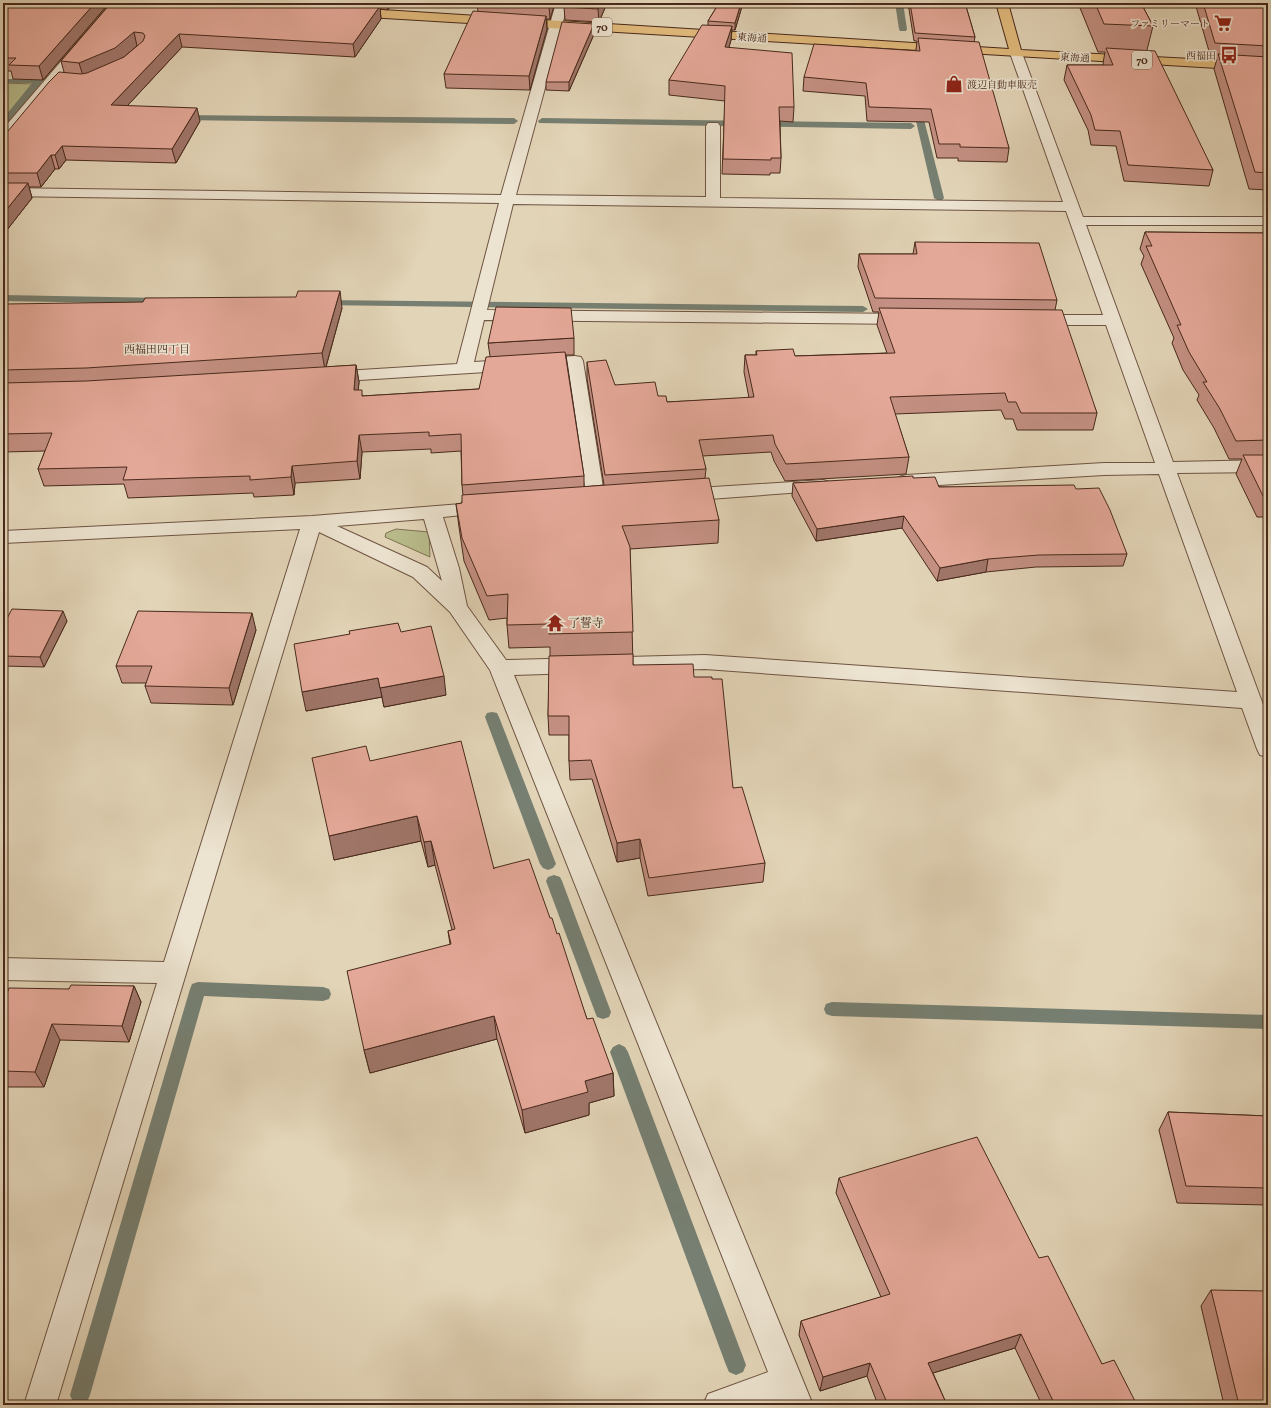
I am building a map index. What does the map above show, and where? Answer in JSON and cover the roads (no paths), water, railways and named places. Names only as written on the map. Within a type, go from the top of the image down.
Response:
[{"type":"main road","points":[[1002,3],[1016,53]]},
{"type":"main road","name":"東海通","points":[[337,12],[1268,67]]},
{"type":"street","points":[[3,138],[116,3]]},
{"type":"street","points":[[464,368],[507,199],[562,3]]},
{"type":"street","points":[[1016,53],[1166,469],[1257,705],[1268,749]]},
{"type":"street","points":[[52,79],[66,80]]},
{"type":"street","points":[[713,126],[713,202]]},
{"type":"street","points":[[3,192],[713,202],[1268,221]]},
{"type":"street","points":[[479,308],[924,319]]},
{"type":"street","points":[[1019,320],[1113,320]]},
{"type":"street","points":[[313,378],[575,361],[596,500]]},
{"type":"street","points":[[886,482],[1104,469],[1268,466]]},
{"type":"street","points":[[666,496],[839,485]]},
{"type":"street","points":[[3,537],[312,522],[502,507]]},
{"type":"street","points":[[432,512],[449,568],[457,607]]},
{"type":"street","points":[[312,522],[420,572],[457,607],[500,668],[792,1393],[719,1405]]},
{"type":"street","points":[[40,1405],[312,522]]},
{"type":"street","points":[[500,668],[705,662],[1257,705]]},
{"type":"street","points":[[3,969],[173,973]]},
{"type":"waterway","points":[[899,3],[903,29]]},
{"type":"waterway","points":[[3,124],[51,66]]},
{"type":"waterway","points":[[3,81],[38,81]]},
{"type":"waterway","points":[[916,104],[939,198]]},
{"type":"waterway","points":[[180,118],[514,121]]},
{"type":"waterway","points":[[542,121],[911,126]]},
{"type":"waterway","points":[[3,298],[163,301]]},
{"type":"waterway","points":[[323,303],[863,309]]},
{"type":"waterway","points":[[492,717],[548,864]]},
{"type":"waterway","points":[[554,881],[603,1012]]},
{"type":"waterway","points":[[80,1395],[198,989],[323,994]]},
{"type":"waterway","points":[[832,1009],[1268,1022]]},
{"type":"waterway","points":[[619,1052],[736,1365]]},
{"type":"place","name":"ファミリーマート","points":[[1223,23]]},
{"type":"place","name":"西福田","points":[[1229,55]]},
{"type":"place","name":"渡辺自動車販売","points":[[954,84]]},
{"type":"place","name":"了誓寺","points":[[555,623]]},
{"type":"district","name":"西福田四丁目","points":[[157,349]]}]
